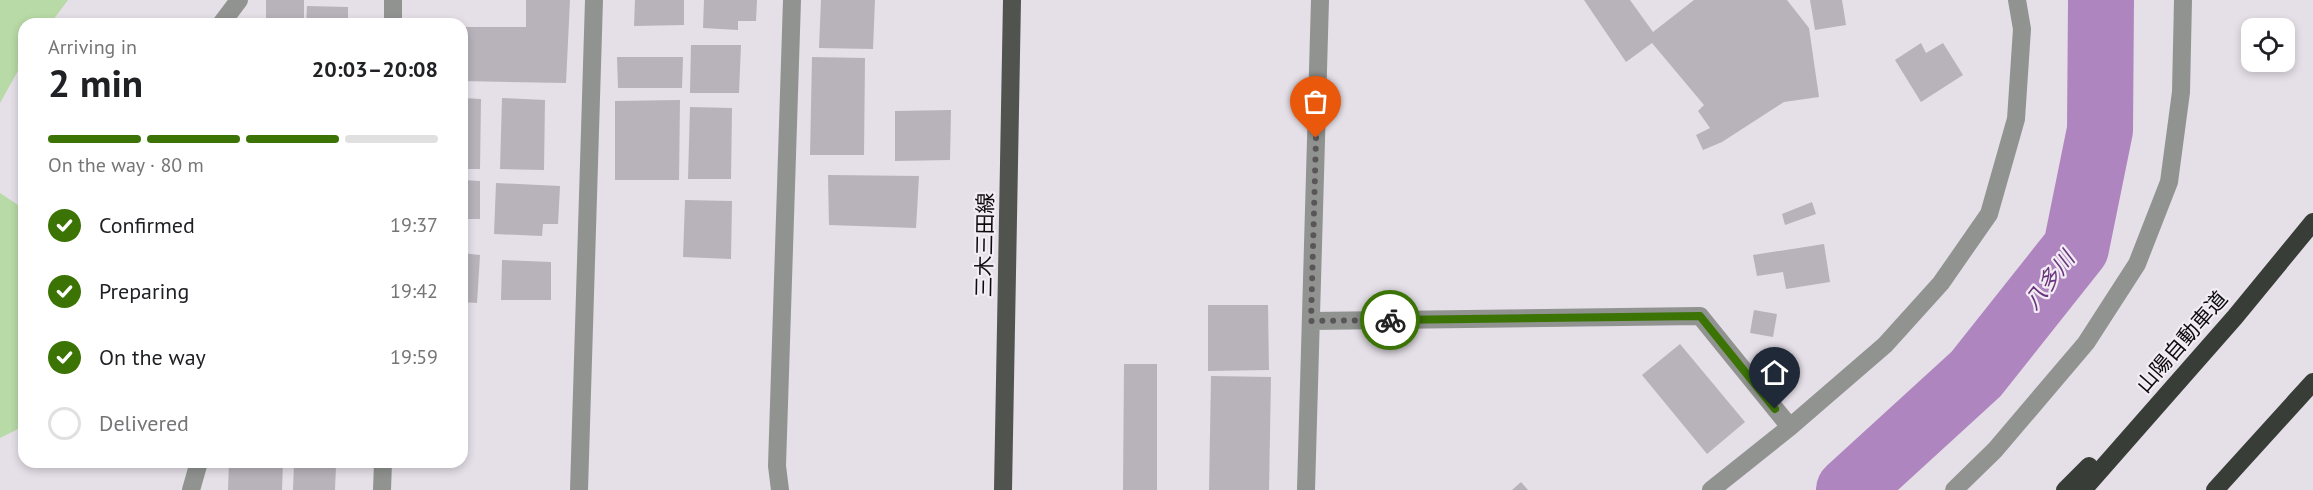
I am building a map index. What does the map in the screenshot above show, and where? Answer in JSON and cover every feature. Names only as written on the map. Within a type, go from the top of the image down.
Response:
[{"type":"highway","name":"山陽自動車道","points":[[2083,490],[2235,317],[2313,222]]},
{"type":"highway","points":[[2065,490],[2235,317]]},
{"type":"highway","points":[[2215,490],[2310,385]]},
{"type":"highway","points":[[2228,490],[2310,385]]},
{"type":"main road","name":"三木三田線","points":[[1003,490],[1012,0]]},
{"type":"street","points":[[226,18],[239,0]]},
{"type":"street","points":[[393,0],[393,18]]},
{"type":"street","points":[[579,490],[594,0]]},
{"type":"street","points":[[780,490],[778,454],[792,0]]},
{"type":"street","points":[[1306,490],[1320,0]]},
{"type":"street","points":[[1712,490],[1790,428],[1885,345],[1941,283],[1989,214],[2016,119],[2022,29],[2017,0]]},
{"type":"street","points":[[1954,490],[1995,450],[2086,343],[2137,264],[2169,182],[2181,92],[2183,0]]},
{"type":"street","points":[[1311,321],[1700,316],[1790,428]]},
{"type":"street","points":[[191,490],[197,468]]},
{"type":"street","points":[[382,490],[383,468]]},
{"type":"green space","points":[[0,0],[68,0],[54,18],[18,18],[18,71],[0,103]]},
{"type":"green space","points":[[0,193],[18,205],[18,429],[0,438]]},
{"type":"building","points":[[266,0],[304,0],[304,18],[266,18]]},
{"type":"building","points":[[526,0],[570,0],[566,83],[468,81],[468,27],[526,27]]},
{"type":"building","points":[[635,0],[684,0],[684,25],[634,26]]},
{"type":"building","points":[[704,0],[757,0],[756,21],[738,21],[738,30],[703,28]]},
{"type":"building","points":[[821,0],[875,0],[873,49],[819,48]]},
{"type":"building","points":[[1584,0],[1630,0],[1653,32],[1694,0],[1787,0],[1809,28],[1819,97],[1784,102],[1722,142],[1703,150],[1696,135],[1710,128],[1698,111],[1704,105],[1652,43],[1626,62]]},
{"type":"building","points":[[1810,0],[1842,0],[1846,25],[1815,30]]},
{"type":"building","points":[[307,6],[348,7],[348,18],[306,18]]},
{"type":"building","points":[[1921,43],[1926,53],[1943,43],[1963,75],[1921,102],[1895,60]]},
{"type":"building","points":[[691,45],[741,45],[739,93],[690,93]]},
{"type":"building","points":[[617,57],[683,57],[682,88],[618,88]]},
{"type":"building","points":[[812,57],[865,58],[864,155],[810,155]]},
{"type":"building","points":[[468,98],[481,99],[480,169],[468,169]]},
{"type":"building","points":[[502,98],[545,100],[544,170],[500,169]]},
{"type":"building","points":[[680,100],[679,180],[615,180],[615,101]]},
{"type":"building","points":[[690,107],[732,108],[731,179],[688,179]]},
{"type":"building","points":[[951,110],[950,160],[895,161],[895,111]]},
{"type":"building","points":[[828,175],[919,176],[916,228],[829,225]]},
{"type":"building","points":[[468,180],[480,181],[480,219],[468,219]]},
{"type":"building","points":[[496,183],[560,186],[558,224],[543,224],[542,236],[494,234]]},
{"type":"building","points":[[685,200],[732,201],[731,259],[683,257]]},
{"type":"building","points":[[1812,202],[1816,214],[1785,225],[1782,214]]},
{"type":"building","points":[[1824,244],[1830,282],[1786,289],[1783,272],[1757,276],[1753,255]]},
{"type":"building","points":[[468,254],[480,255],[477,303],[468,302]]},
{"type":"building","points":[[502,260],[551,262],[551,300],[501,300]]},
{"type":"building","points":[[1208,305],[1268,305],[1269,370],[1208,371]]},
{"type":"building","points":[[1754,310],[1777,314],[1773,337],[1750,333]]},
{"type":"building","points":[[1680,344],[1745,422],[1707,454],[1642,375]]},
{"type":"building","points":[[1124,364],[1157,364],[1157,490],[1123,490]]},
{"type":"building","points":[[1211,376],[1271,377],[1269,490],[1209,490]]},
{"type":"building","points":[[229,468],[283,468],[282,490],[228,490]]},
{"type":"building","points":[[294,468],[336,468],[335,490],[293,490]]},
{"type":"building","points":[[1521,482],[1528,490],[1512,490]]},
{"type":"waterway","name":"八多川","points":[[1849,490],[1976,374],[2076,248],[2100,130],[2101,0]]},
{"type":"way so far","points":[[1316,138],[1311,321],[1390,320]]},
{"type":"route","points":[[1390,320],[1700,316],[1775,409]]}]
